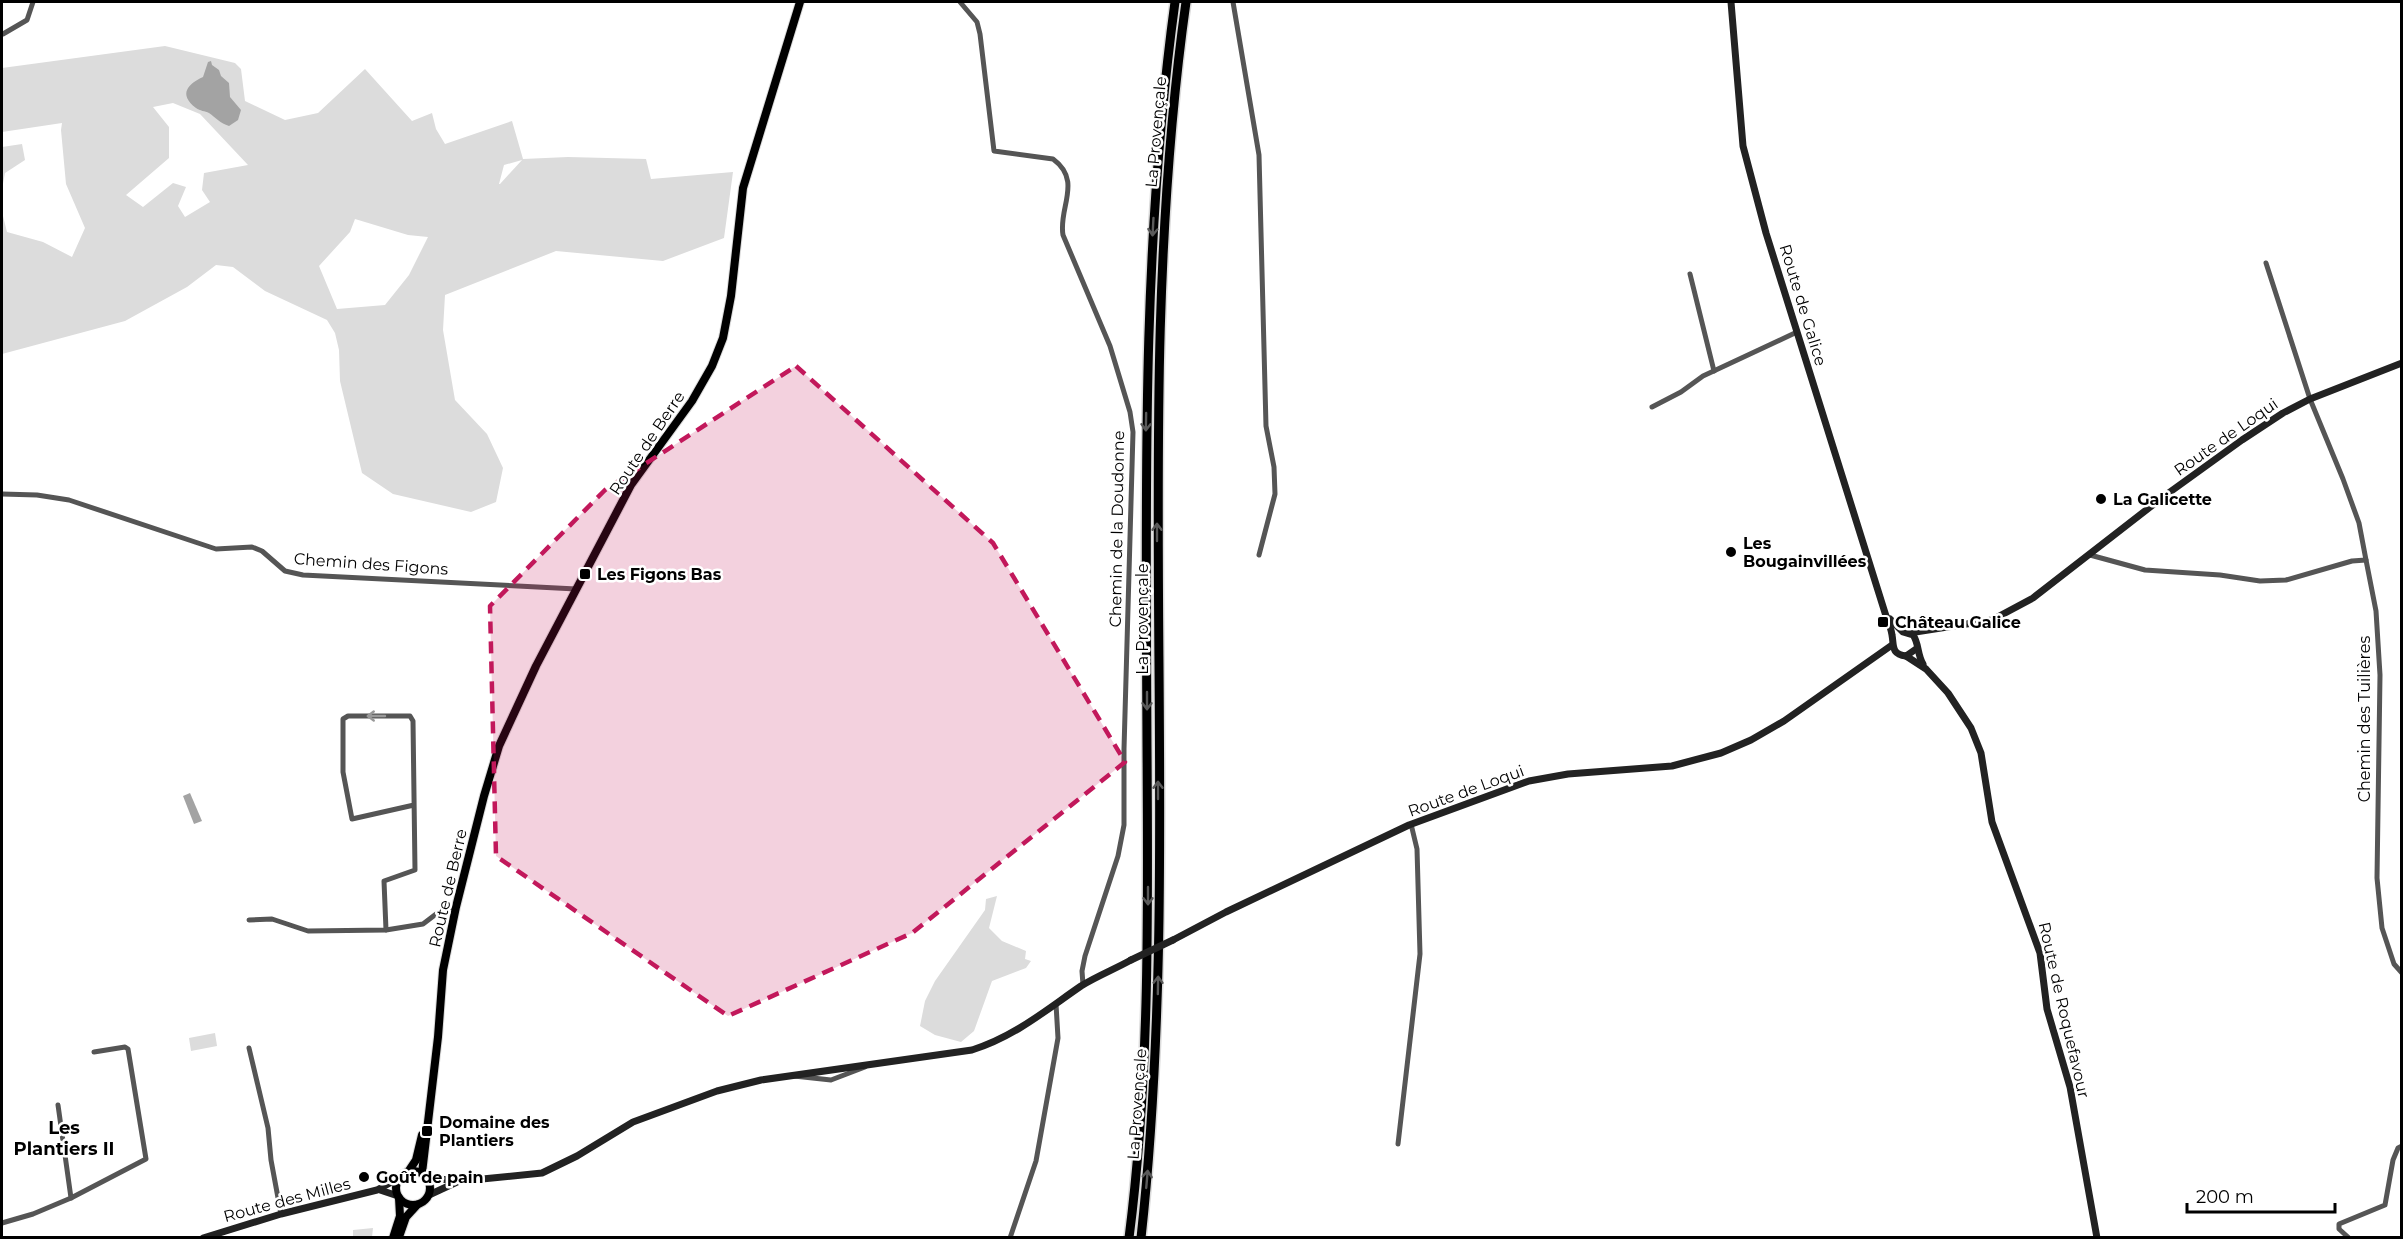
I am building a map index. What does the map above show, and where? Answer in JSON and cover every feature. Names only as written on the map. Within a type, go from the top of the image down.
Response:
[{"type":"highway","name":"La Provençale","points":[[1130,1238],[1141,1115],[1147,981],[1146,457],[1150,285],[1159,131],[1175,2]]},
{"type":"highway","name":"La Provençale","points":[[1141,1238],[1152,1116],[1158,981],[1157,456],[1160,309],[1169,142],[1186,2]]},
{"type":"main road","name":"Route de Berre","points":[[425,1175],[442,970],[484,796],[499,746],[536,666],[631,485],[692,401],[712,366],[723,338],[743,188],[800,2]]},
{"type":"main road","name":"Route de Galice","points":[[1731,2],[1743,146],[1766,233],[1893,642]]},
{"type":"main road","name":"Route de Loqui","points":[[1906,632],[1992,620],[2033,598],[2242,440],[2283,413],[2310,399],[2402,363]]},
{"type":"main road","points":[[1884,612],[1906,632],[1916,646],[1926,669]]},
{"type":"main road","points":[[1906,656],[1912,654],[1916,646],[1937,629]]},
{"type":"main road","points":[[1897,654],[1893,642],[1906,632]]},
{"type":"main road","name":"Route de Loqui","points":[[462,1181],[542,1173],[577,1156],[622,1127],[717,1091],[792,1075],[972,1050],[989,1045],[1014,1033],[1083,985],[1226,912],[1411,825],[1529,781],[1563,775],[1672,766],[1721,753],[1784,722],[1893,642]]},
{"type":"main road","points":[[1871,658],[1897,654],[1906,656],[1926,669]]},
{"type":"main road","name":"Route de Roquefavour","points":[[1926,669],[1957,704],[1971,728],[1981,753],[1992,822],[2040,952],[2046,1009],[2070,1087],[2097,1238]]},
{"type":"main road","name":"Route de Berre","points":[[408,1172],[416,1160],[421,1139],[441,987]]},
{"type":"main road","points":[[393,1238],[400,1216],[397,1184],[399,1178],[408,1172],[462,1181]]},
{"type":"main road","points":[[399,1238],[406,1217],[429,1195],[430,1183],[425,1175]]},
{"type":"main road","name":"Route des Milles","points":[[203,1238],[281,1214],[377,1190],[399,1178]]},
{"type":"main road","points":[[429,1195],[462,1181]]},
{"type":"main road","name":"Route des Milles","points":[[377,1190],[399,1199]]},
{"type":"main road","points":[[399,1199],[407,1204],[417,1205]]},
{"type":"street","points":[[3,34],[27,20],[33,2]]},
{"type":"street","name":"Chemin de la Doudonne","points":[[960,2],[977,22],[980,34],[994,151],[1053,159],[1063,169],[1069,196],[1062,217],[1063,235],[1110,346],[1134,432],[1124,825],[1118,856],[1084,956],[1083,985]]},
{"type":"street","points":[[1233,2],[1254,115],[1259,164],[1266,426],[1274,468],[1275,494],[1259,555]]},
{"type":"street","name":"Chemin des Tuilières","points":[[2266,263],[2310,399],[2359,523],[2376,611],[2380,675],[2377,878],[2382,928],[2394,964],[2402,973]]},
{"type":"street","points":[[1690,274],[1714,371]]},
{"type":"street","points":[[1652,406],[1714,371],[1797,332]]},
{"type":"street","name":"Chemin des Figons","points":[[2,494],[37,495],[69,500],[216,549],[252,547],[262,551],[285,571],[303,575],[576,589]]},
{"type":"street","points":[[2090,555],[2145,570],[2220,575],[2260,581],[2286,580],[2352,561],[2366,560]]},
{"type":"street","points":[[386,930],[384,880],[415,870],[413,721],[410,716],[348,716],[343,719],[343,772],[352,819],[414,805]]},
{"type":"street","points":[[1398,1144],[1420,954],[1417,849],[1411,825]]},
{"type":"street","points":[[249,920],[272,919],[308,931],[386,930],[423,924],[444,908],[456,907]]},
{"type":"street","points":[[1010,1238],[1036,1161],[1058,1038],[1056,1004]]},
{"type":"street","points":[[2,1223],[33,1215],[146,1159],[128,1049],[125,1047],[94,1052]]},
{"type":"street","points":[[249,1048],[268,1128],[271,1160],[281,1214]]},
{"type":"street","points":[[58,1104],[71,1198]]},
{"type":"street","points":[[2349,1238],[2339,1229],[2339,1224],[2385,1205],[2393,1160],[2398,1148],[2402,1146]]},
{"type":"highlighted area","points":[[796,366],[993,543],[1125,762],[912,933],[728,1016],[496,856],[490,606],[605,490]]},
{"type":"shaded area","points":[[165,46],[235,63],[241,69],[245,101],[285,120],[318,113],[365,69],[412,121],[432,113],[436,129],[445,144],[512,121],[523,159],[568,157],[646,159],[651,179],[733,172],[724,238],[663,261],[556,251],[445,295],[443,330],[455,400],[487,434],[503,468],[496,502],[471,512],[393,494],[362,473],[340,381],[339,350],[335,333],[327,320],[265,291],[233,267],[216,265],[187,287],[125,321],[2,354],[2,212],[7,232],[43,242],[72,257],[85,228],[66,184],[62,123],[2,132],[2,68]],"holes":[[[173,103],[200,114],[248,165],[204,173],[202,190],[210,202],[185,217],[178,206],[186,187],[173,183],[143,207],[126,195],[169,158],[169,127],[153,107]],[[522,160],[499,184],[504,165]],[[355,219],[408,235],[428,237],[409,275],[385,305],[337,309],[319,266],[350,232]]]},
{"type":"shaded area","points":[[211,61],[229,83],[230,97],[241,110],[238,120],[229,126],[209,113],[196,108],[187,98],[189,86],[203,77],[208,62]]},
{"type":"shaded area","points":[[22,144],[25,160],[5,173],[2,189],[2,147]]},
{"type":"shaded area","points":[[190,793],[202,821],[194,824],[183,796]]},
{"type":"shaded area","points":[[997,896],[989,928],[1002,941],[1026,951],[1025,959],[1031,961],[1026,968],[992,981],[974,1031],[961,1042],[935,1035],[920,1026],[925,1001],[935,981],[985,910],[986,899]]},
{"type":"shaded area","points":[[215,1033],[217,1046],[191,1051],[189,1038]]},
{"type":"shaded area","points":[[373,1228],[372,1237],[353,1237],[353,1230]]},
{"type":"place","name":"La Galicette","points":[[2101,499]]},
{"type":"place","name":"Les Bougainvillées","points":[[1731,552]]},
{"type":"place","name":"Les Figons Bas","points":[[585,574]]},
{"type":"place","name":"Château Galice","points":[[1883,622]]},
{"type":"place","name":"Domaine des Plantiers","points":[[427,1131]]},
{"type":"place","name":"Goût de pain","points":[[364,1177]]},
{"type":"district","name":"Les Plantiers II","points":[[64,1138]]}]
